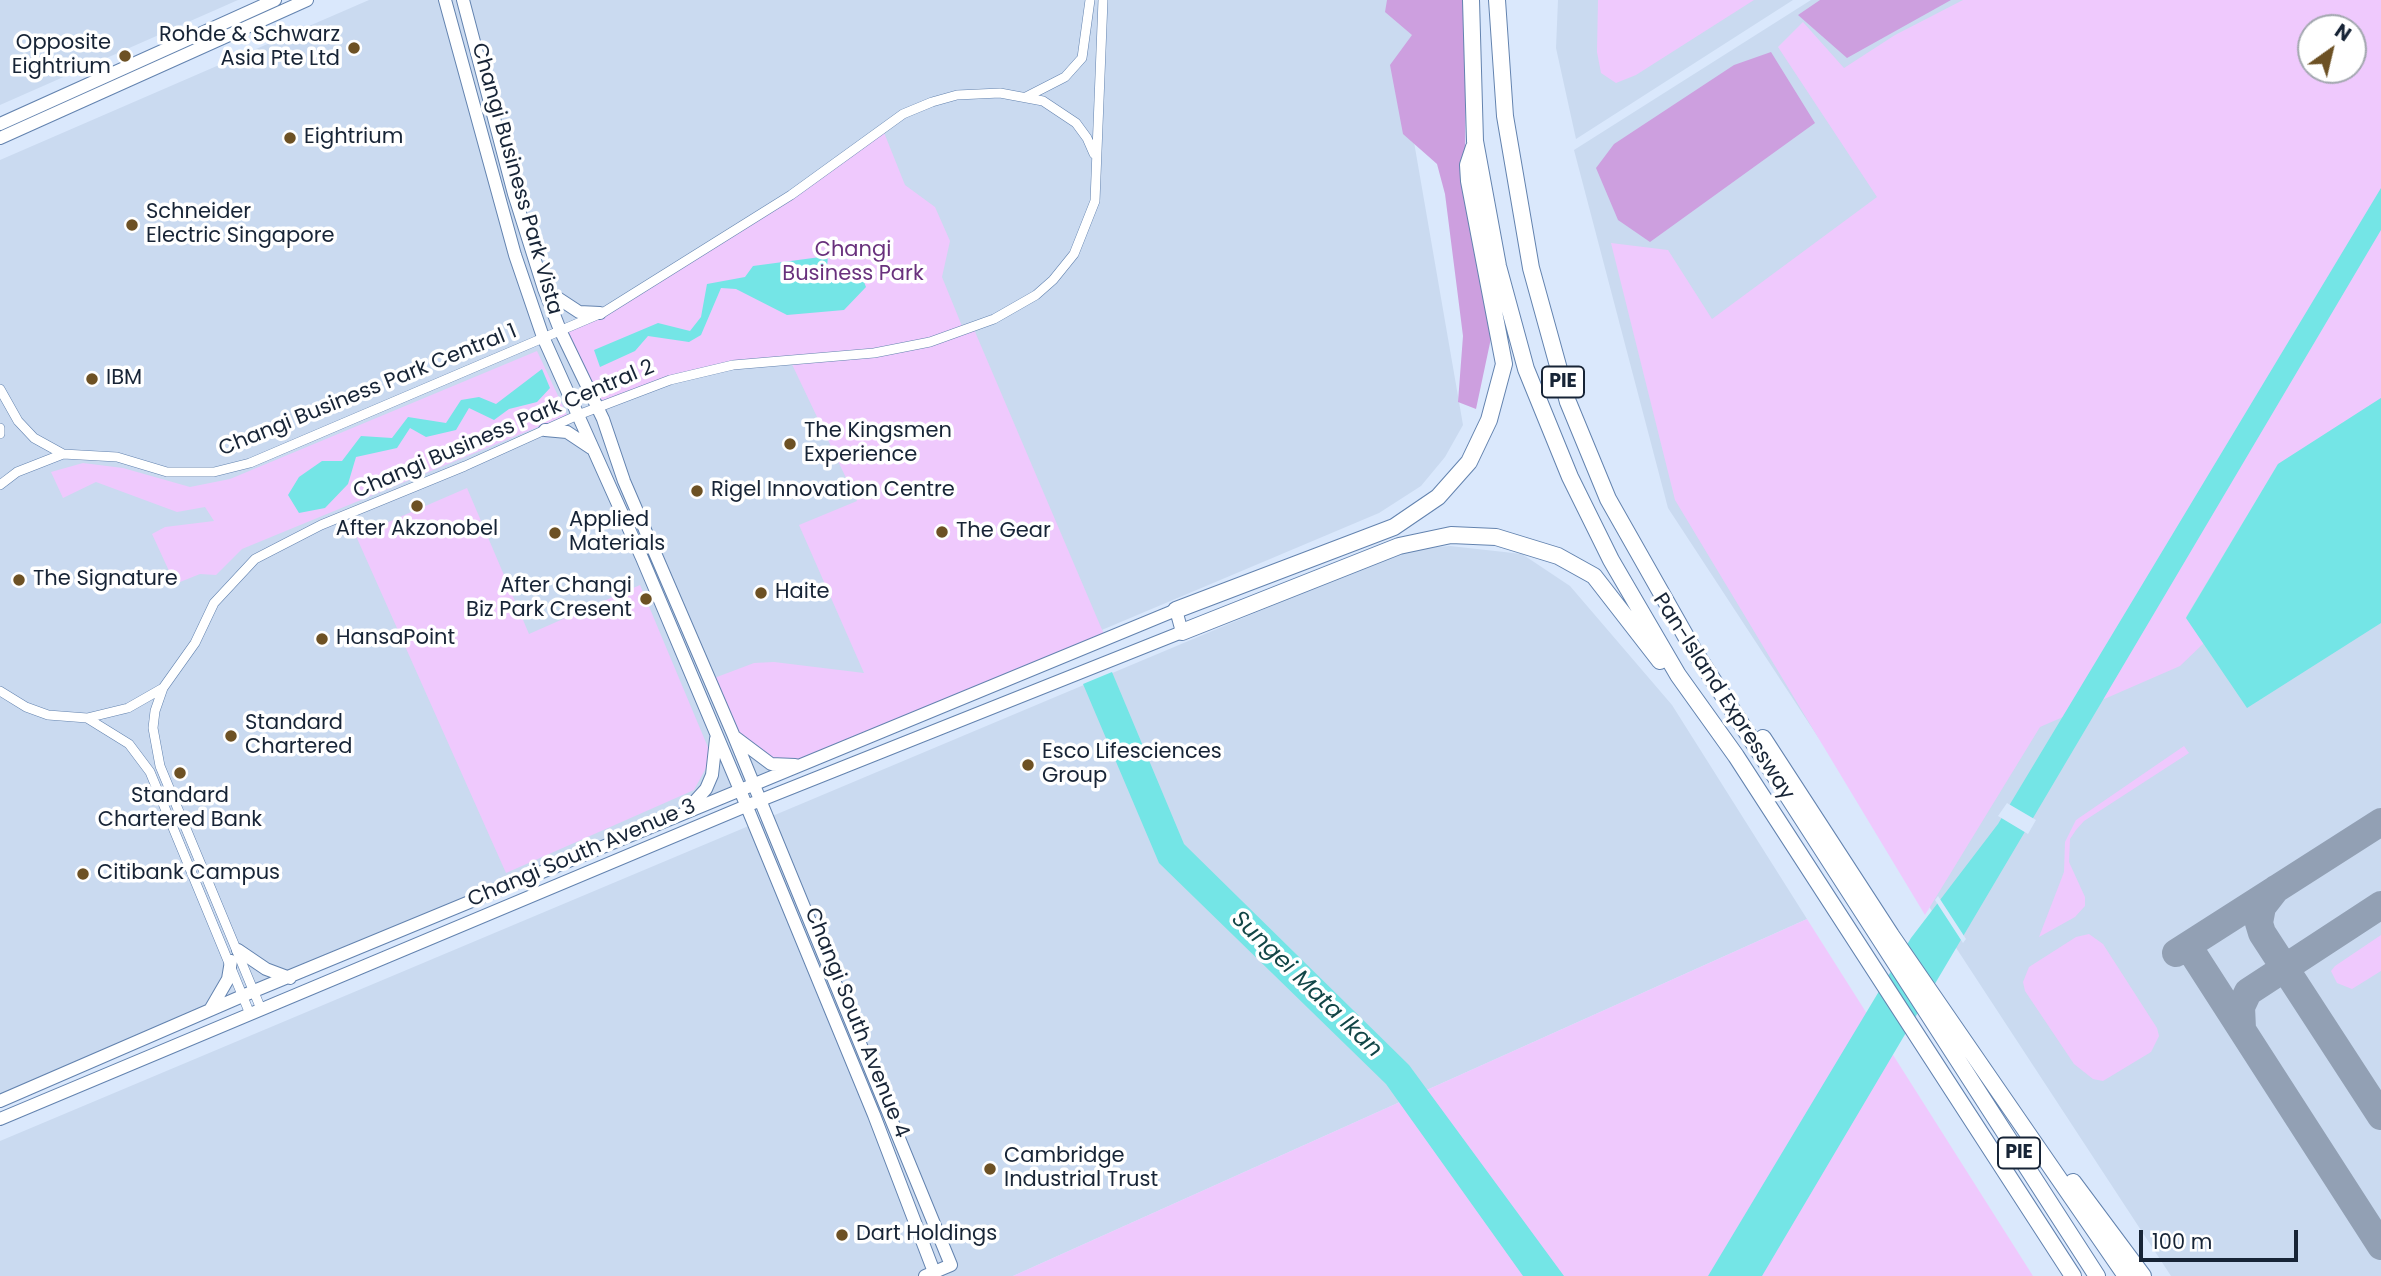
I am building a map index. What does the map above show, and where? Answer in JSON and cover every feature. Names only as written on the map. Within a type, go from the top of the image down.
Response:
[{"type":"highway","name":"Pan-Island Expressway","points":[[1471,0],[1475,141],[1498,266],[1526,369],[1570,477],[1611,560],[1678,675],[1736,756],[2073,1276]]},
{"type":"highway","name":"Pan-Island Expressway","points":[[1497,0],[1505,116],[1531,268],[1568,402],[1582,439],[1608,499],[1658,590],[1933,1007]]},
{"type":"highway","points":[[1176,610],[1394,527],[1438,497],[1469,462],[1489,420],[1504,364],[1469,181],[1468,165],[1475,141]]},
{"type":"highway","points":[[1182,632],[1399,546],[1451,535],[1496,537],[1558,556],[1594,576],[1660,660],[1678,675]]},
{"type":"highway","points":[[1933,1007],[2102,1217],[2143,1276]]},
{"type":"highway","name":"PIE","points":[[1933,1007],[2097,1276]]},
{"type":"highway","points":[[2007,1102],[2126,1276]]},
{"type":"street","points":[[0,124],[275,0]]},
{"type":"street","points":[[0,138],[307,0]]},
{"type":"street","name":"Changi Business Park Vista","points":[[445,0],[515,255],[542,337],[740,790]]},
{"type":"street","name":"Changi Business Park Vista","points":[[463,0],[514,194],[559,330],[597,408],[624,481],[753,785]]},
{"type":"street","points":[[1026,97],[1051,86],[1076,67],[1086,45],[1090,0]]},
{"type":"street","name":"Changi Business Park Central 2","points":[[0,691],[26,707],[48,715],[87,718],[128,708],[163,688],[195,643],[214,603],[243,571],[270,549],[578,415],[670,380],[733,365],[879,352],[930,342],[994,319],[1036,295],[1053,280],[1074,254],[1095,201],[1102,0]]},
{"type":"street","name":"Changi Business Park Central 1","points":[[0,485],[17,472],[63,454],[117,457],[167,472],[214,472],[234,468],[600,313],[654,283],[791,195],[903,114],[957,96],[1000,93],[1044,101],[1076,123],[1087,138],[1096,159]]},
{"type":"street","points":[[544,289],[579,312],[600,313]]},
{"type":"street","points":[[0,389],[18,421],[34,438],[63,454]]},
{"type":"street","points":[[0,428],[0,434]]},
{"type":"street","points":[[545,430],[567,432],[594,451]]},
{"type":"street","points":[[1176,610],[1182,632]]},
{"type":"street","name":"Changi South Avenue 3","points":[[0,1101],[249,994],[1176,610]]},
{"type":"street","name":"Changi South Avenue 3","points":[[0,1119],[760,800],[1182,632]]},
{"type":"street","points":[[163,688],[155,711],[153,728],[160,766],[255,1012]]},
{"type":"street","points":[[87,718],[129,744],[150,772],[234,955],[228,979],[210,1011]]},
{"type":"street","points":[[733,734],[771,764],[786,767],[804,764]]},
{"type":"street","points":[[683,814],[706,789],[712,775],[716,735]]},
{"type":"street","name":"Changi South Avenue 4","points":[[740,790],[874,1115],[930,1274],[951,1265],[753,785]]},
{"type":"street","points":[[234,955],[290,978]]},
{"type":"shaded area","points":[[0,0],[238,0],[0,105]]},
{"type":"shaded area","name":"Changi Business Park","points":[[369,0],[1415,0],[1414,142],[1463,425],[1445,457],[1421,486],[1379,513],[0,1095],[0,160]]},
{"type":"shaded area","points":[[1387,0],[1466,0],[1465,183],[1494,324],[1476,409],[1458,402],[1463,336],[1445,194],[1437,164],[1403,134],[1390,65],[1412,35],[1385,12]]},
{"type":"shaded area","points":[[1558,0],[1793,0],[1576,139],[1556,48]]},
{"type":"shaded area","points":[[1811,0],[2381,0],[2381,1276],[2171,1276],[1668,508],[1574,150]]},
{"type":"shaded area","points":[[1820,0],[1951,0],[1847,58],[1798,15]]},
{"type":"shaded area","points":[[1771,52],[1815,123],[1650,242],[1618,220],[1596,168],[1614,144],[1734,65]]},
{"type":"shaded area","points":[[1450,546],[1522,554],[1570,586],[1672,705],[1807,919],[1013,1276],[0,1276],[0,1141],[1407,549]]},
{"type":"green space","points":[[1598,0],[1754,0],[1636,75],[1616,83],[1601,73],[1597,52]]},
{"type":"green space","points":[[1963,0],[2381,0],[2381,398],[2278,464],[2186,617],[2204,643],[2180,666],[2040,727],[1925,915],[1675,500],[1611,243],[1668,250],[1712,319],[1877,197],[1778,47],[1803,22],[1844,68],[1895,35]]},
{"type":"green space","points":[[883,130],[905,185],[935,207],[950,241],[942,277],[964,331],[973,327],[1106,639],[786,767],[733,734],[709,680],[754,663],[774,662],[864,673],[799,525],[857,501],[789,358],[703,371],[598,407],[561,330],[604,312]]},
{"type":"green space","points":[[537,351],[567,415],[242,549],[216,575],[200,574],[175,584],[152,534],[165,527],[214,521],[205,507],[177,512],[96,482],[63,498],[51,472],[83,463],[123,468],[190,487],[230,479]]},
{"type":"green space","points":[[467,488],[529,634],[640,585],[712,757],[694,790],[506,873],[356,536]]},
{"type":"green space","points":[[2184,746],[2189,753],[2084,821],[2076,830],[2070,839],[2069,862],[2085,897],[2085,906],[2075,917],[2039,937],[2064,872],[2065,842],[2076,820]]},
{"type":"green space","points":[[1807,919],[2033,1276],[1013,1276]]},
{"type":"green space","points":[[2089,934],[2103,944],[2157,1028],[2159,1036],[2151,1052],[2103,1081],[2093,1079],[2074,1064],[2025,991],[2023,982],[2029,967],[2076,937]]},
{"type":"green space","points":[[2381,935],[2381,971],[2352,989],[2337,983],[2331,971],[2335,966]]},
{"type":"water","points":[[2381,188],[2381,230],[1762,1276],[1708,1276],[1911,938],[1998,824]]},
{"type":"water","points":[[828,256],[827,267],[858,267],[866,287],[844,310],[787,315],[736,289],[721,288],[701,335],[689,342],[648,336],[635,351],[600,367],[594,350],[658,323],[690,331],[701,317],[707,284],[745,277],[753,266]]},
{"type":"water","points":[[542,369],[550,388],[537,402],[509,409],[494,420],[469,408],[456,430],[426,437],[410,428],[397,448],[356,457],[348,484],[325,508],[299,513],[288,495],[299,477],[322,461],[342,461],[361,436],[392,438],[408,417],[446,423],[461,400],[479,397],[496,404]]},
{"type":"water","points":[[2381,398],[2381,623],[2247,708],[2186,618],[2278,464]]},
{"type":"water","name":"Sungei Mata Ikan","points":[[1112,672],[1184,844],[1409,1065],[1564,1276],[1523,1276],[1386,1084],[1159,863],[1083,684]]},
{"type":"pier","points":[[2007,803],[2036,820],[2028,834],[1998,816]]},
{"type":"pier","points":[[1938,896],[1966,939],[1963,943],[1935,900]]},
{"type":"taxiway","points":[[2176,953],[2381,822]]},
{"type":"taxiway","points":[[2276,889],[2262,907],[2259,923],[2262,933],[2381,1116]]},
{"type":"taxiway","points":[[2242,1029],[2241,1007],[2248,992],[2381,905]]},
{"type":"taxiway","points":[[2188,946],[2381,1246]]},
{"type":"place","name":"Rohde & Schwarz Asia Pte Ltd","points":[[354,48]]},
{"type":"place","name":"Opposite Eightrium","points":[[125,56]]},
{"type":"place","name":"Eightrium","points":[[290,138]]},
{"type":"place","name":"Schneider Electric Singapore","points":[[132,225]]},
{"type":"place","name":"IBM","points":[[92,379]]},
{"type":"place","name":"The Kingsmen Experience","points":[[790,444]]},
{"type":"place","name":"Rigel Innovation Centre","points":[[697,491]]},
{"type":"place","name":"After Akzonobel","points":[[417,506]]},
{"type":"place","name":"The Gear","points":[[942,532]]},
{"type":"place","name":"Applied Materials","points":[[555,533]]},
{"type":"place","name":"The Signature","points":[[19,580]]},
{"type":"place","name":"Haite","points":[[761,593]]},
{"type":"place","name":"After Changi Biz Park Cresent","points":[[646,599]]},
{"type":"place","name":"HansaPoint","points":[[322,639]]},
{"type":"place","name":"Standard Chartered","points":[[231,736]]},
{"type":"place","name":"Esco Lifesciences Group","points":[[1028,765]]},
{"type":"place","name":"Standard Chartered Bank","points":[[180,773]]},
{"type":"place","name":"Citibank Campus","points":[[83,874]]},
{"type":"place","name":"Cambridge Industrial Trust","points":[[990,1169]]},
{"type":"place","name":"Dart Holdings","points":[[842,1235]]}]
